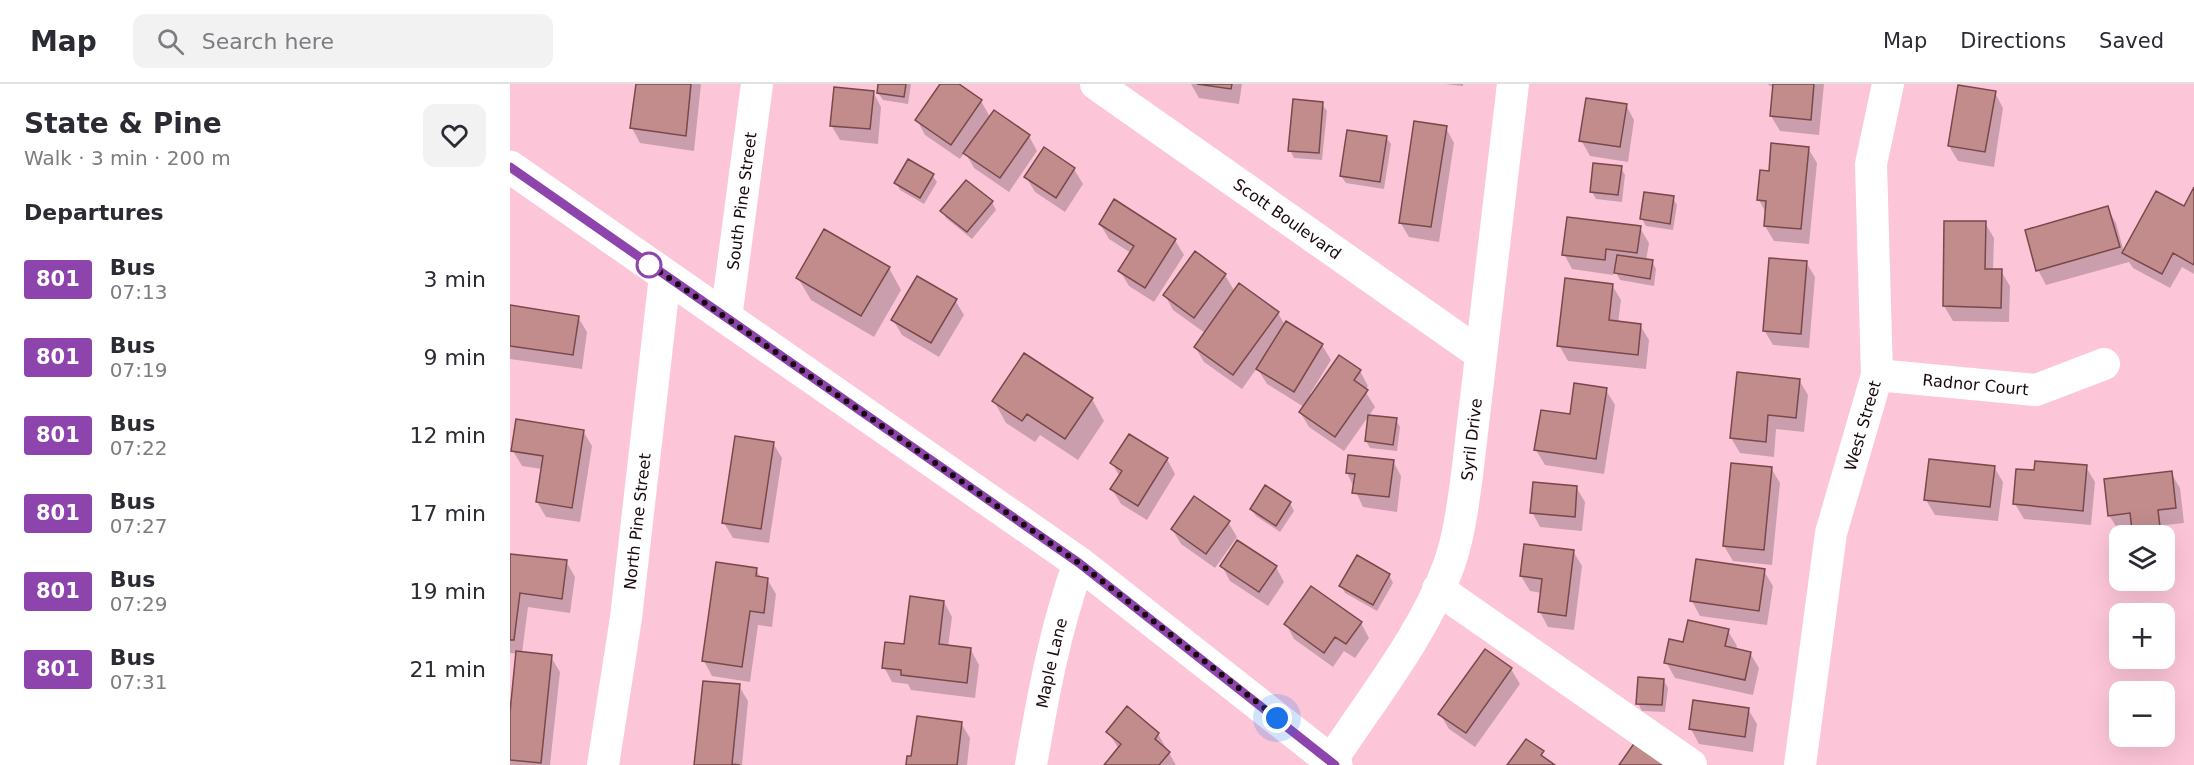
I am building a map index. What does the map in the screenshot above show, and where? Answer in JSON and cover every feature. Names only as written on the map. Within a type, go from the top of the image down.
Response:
[{"type":"main road","points":[[510,168],[1079,563],[1333,763]]},
{"type":"street","name":"South Pine Street","points":[[726,318],[757,84]]},
{"type":"street","name":"Syril Drive","points":[[1333,763],[1408,644],[1449,564],[1461,516],[1513,84]]},
{"type":"street","name":"West Street","points":[[1800,765],[1831,533],[1877,375],[1871,164],[1888,84]]},
{"type":"street","name":"Scott Boulevard","points":[[1110,88],[1479,353]]},
{"type":"street","name":"North Pine Street","points":[[603,765],[626,618],[665,276]]},
{"type":"street","name":"Radnor Court","points":[[1877,375],[2036,390],[2104,364]]},
{"type":"street","name":"Maple Lane","points":[[1031,765],[1049,661],[1062,609],[1079,563]]},
{"type":"street","points":[[1438,589],[1691,765]]},
{"type":"building","points":[[636,84],[691,84],[686,136],[630,128]]},
{"type":"building","points":[[878,84],[906,84],[904,97],[877,93]]},
{"type":"building","points":[[940,84],[959,84],[982,100],[951,145],[915,120]]},
{"type":"building","points":[[1197,84],[1232,84],[1231,89]]},
{"type":"building","points":[[1773,84],[1814,84],[1811,120],[1770,116]]},
{"type":"building","points":[[1958,85],[1996,91],[1985,152],[1948,146]]},
{"type":"building","points":[[834,87],[874,91],[870,129],[830,126]]},
{"type":"building","points":[[1586,98],[1627,104],[1620,147],[1579,141]]},
{"type":"building","points":[[1293,99],[1323,102],[1319,153],[1288,151]]},
{"type":"building","points":[[994,110],[1030,135],[1000,178],[963,153]]},
{"type":"building","points":[[1414,121],[1447,126],[1431,227],[1399,223]]},
{"type":"building","points":[[1347,130],[1387,136],[1380,182],[1340,176]]},
{"type":"building","points":[[1771,143],[1809,147],[1801,229],[1764,226],[1766,201],[1757,200],[1760,170],[1769,171]]},
{"type":"building","points":[[1044,147],[1075,168],[1056,198],[1024,177]]},
{"type":"building","points":[[908,159],[934,174],[920,198],[894,183]]},
{"type":"building","points":[[1593,163],[1622,166],[1618,195],[1590,192]]},
{"type":"building","points":[[966,180],[993,201],[967,232],[940,211]]},
{"type":"building","points":[[2194,187],[2194,265],[2173,253],[2162,274],[2122,253],[2156,191],[2184,206]]},
{"type":"building","points":[[1644,192],[1674,196],[1670,224],[1640,219]]},
{"type":"building","points":[[1114,199],[1176,239],[1145,288],[1118,271],[1134,246],[1099,224]]},
{"type":"building","points":[[2108,206],[2120,247],[2036,271],[2025,230]]},
{"type":"building","points":[[1567,217],[1641,226],[1637,253],[1606,249],[1605,260],[1562,255]]},
{"type":"building","points":[[1944,221],[1986,221],[1985,269],[2002,269],[2001,308],[1943,306]]},
{"type":"building","points":[[824,229],[890,267],[861,316],[796,278]]},
{"type":"building","points":[[1195,251],[1226,274],[1194,318],[1163,295]]},
{"type":"building","points":[[1617,255],[1653,260],[1650,279],[1614,273]]},
{"type":"building","points":[[1769,258],[1807,261],[1801,334],[1763,331]]},
{"type":"building","points":[[917,276],[957,299],[931,343],[891,320]]},
{"type":"building","points":[[1565,278],[1613,284],[1609,320],[1641,324],[1638,355],[1557,346]]},
{"type":"building","points":[[1239,283],[1279,312],[1233,375],[1194,347]]},
{"type":"building","points":[[510,305],[579,316],[573,355],[510,346]]},
{"type":"building","points":[[1286,321],[1323,344],[1294,392],[1256,369]]},
{"type":"building","points":[[1024,353],[1093,398],[1065,439],[1027,414],[1022,421],[992,401]]},
{"type":"building","points":[[1339,355],[1361,370],[1354,380],[1368,390],[1335,437],[1299,412]]},
{"type":"building","points":[[1737,372],[1800,379],[1796,418],[1768,415],[1766,442],[1730,438]]},
{"type":"building","points":[[1574,383],[1607,388],[1596,459],[1534,450],[1541,410],[1570,414]]},
{"type":"building","points":[[1368,415],[1397,418],[1393,445],[1365,441]]},
{"type":"building","points":[[516,419],[584,430],[572,508],[536,502],[543,456],[511,451]]},
{"type":"building","points":[[1129,434],[1168,458],[1138,506],[1110,489],[1122,471],[1110,463]]},
{"type":"building","points":[[735,436],[774,442],[761,529],[722,523]]},
{"type":"building","points":[[1348,455],[1394,460],[1389,497],[1352,493],[1355,474],[1346,473]]},
{"type":"building","points":[[1929,459],[1995,466],[1990,507],[1924,500]]},
{"type":"building","points":[[2035,461],[2087,465],[2083,511],[2013,504],[2016,469],[2034,470]]},
{"type":"building","points":[[1731,463],[1772,467],[1764,550],[1723,546]]},
{"type":"building","points":[[2172,471],[2176,508],[2158,510],[2160,525],[2131,525],[2130,513],[2108,516],[2104,479]]},
{"type":"building","points":[[1533,482],[1577,486],[1575,517],[1530,513]]},
{"type":"building","points":[[1265,485],[1291,502],[1276,526],[1250,509]]},
{"type":"building","points":[[1194,496],[1230,521],[1206,554],[1171,529]]},
{"type":"building","points":[[1237,540],[1277,566],[1259,592],[1220,566]]},
{"type":"building","points":[[1524,544],[1574,550],[1566,616],[1538,612],[1542,579],[1520,576]]},
{"type":"building","points":[[510,554],[567,560],[562,599],[520,593],[514,640],[510,640]]},
{"type":"building","points":[[1357,555],[1390,574],[1373,605],[1339,586]]},
{"type":"building","points":[[1696,559],[1765,569],[1759,611],[1690,601]]},
{"type":"building","points":[[716,562],[757,568],[756,576],[768,578],[764,613],[750,611],[742,667],[702,661]]},
{"type":"building","points":[[1311,586],[1362,622],[1346,644],[1335,637],[1324,653],[1284,624]]},
{"type":"building","points":[[910,596],[944,601],[939,644],[971,648],[967,683],[901,675],[901,670],[882,668],[885,642],[904,644]]},
{"type":"building","points":[[1688,620],[1729,629],[1725,646],[1751,652],[1745,680],[1664,663],[1669,639],[1683,642]]},
{"type":"building","points":[[1485,649],[1512,668],[1466,733],[1438,714]]},
{"type":"building","points":[[516,651],[552,655],[541,763],[510,760],[510,712]]},
{"type":"building","points":[[1638,677],[1664,679],[1662,705],[1636,704]]},
{"type":"building","points":[[703,681],[740,684],[732,764],[740,765],[694,765]]},
{"type":"building","points":[[1693,700],[1749,708],[1745,737],[1689,729]]},
{"type":"building","points":[[1127,706],[1159,733],[1155,739],[1170,752],[1159,765],[1104,765],[1121,744],[1106,732]]},
{"type":"building","points":[[917,716],[962,722],[957,765],[906,765],[907,756],[911,756]]},
{"type":"building","points":[[1526,739],[1544,751],[1541,755],[1555,765],[1507,765]]},
{"type":"building","points":[[1635,742],[1664,765],[1619,765]]},
{"type":"bus line","name":"801","points":[[510,167],[1079,563],[1335,765]]},
{"type":"route","points":[[649,265],[646,262],[1079,563],[1277,718]]}]
